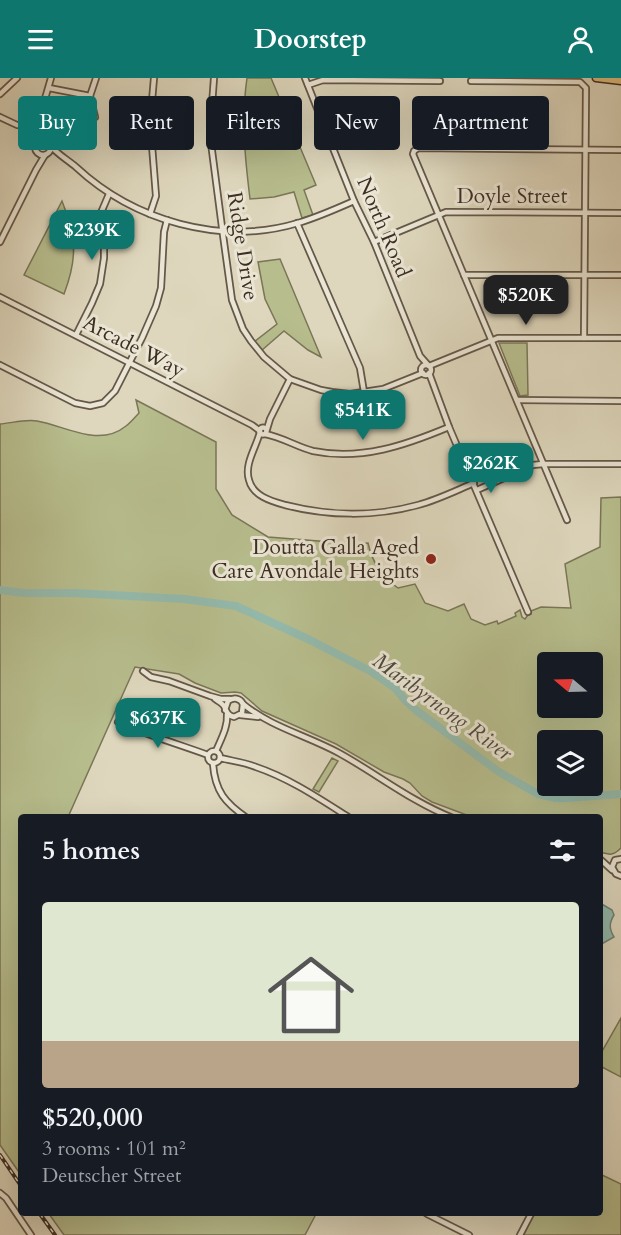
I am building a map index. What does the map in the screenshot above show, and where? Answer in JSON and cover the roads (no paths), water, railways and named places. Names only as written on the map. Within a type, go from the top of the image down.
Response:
[{"type":"main road","points":[[596,78],[621,81]]},
{"type":"street","points":[[0,94],[17,78]]},
{"type":"street","points":[[46,96],[51,78]]},
{"type":"street","points":[[49,88],[90,96],[96,78]]},
{"type":"street","points":[[150,214],[156,196],[151,133],[154,78]]},
{"type":"street","name":"Ridge Drive","points":[[214,78],[212,143],[232,300],[240,321],[257,350],[290,379],[312,387],[350,394],[383,389],[498,338],[621,339]]},
{"type":"street","name":"North Road","points":[[305,78],[354,201],[374,242],[449,427],[528,612]]},
{"type":"street","points":[[308,85],[323,80],[440,81]]},
{"type":"street","points":[[471,81],[580,82],[587,91],[585,338]]},
{"type":"street","points":[[0,117],[18,125]]},
{"type":"street","points":[[567,520],[438,215],[414,157],[414,151],[418,148],[621,150]]},
{"type":"street","points":[[0,242],[36,170],[49,150]]},
{"type":"street","points":[[54,150],[109,194],[150,214],[167,220],[222,231],[257,230],[297,223],[354,201]]},
{"type":"street","points":[[37,152],[41,155],[61,154]]},
{"type":"street","points":[[36,170],[37,152]]},
{"type":"street","points":[[76,335],[100,284],[104,240],[100,215],[109,194]]},
{"type":"street","name":"Doyle Street","points":[[374,242],[446,212],[621,213]]},
{"type":"street","points":[[0,365],[75,403],[90,406],[103,403],[111,396],[130,363],[151,319],[161,288],[164,232],[167,220]]},
{"type":"street","points":[[297,223],[360,368],[364,392]]},
{"type":"street","points":[[464,275],[621,275]]},
{"type":"street","name":"Arcade Way","points":[[0,297],[264,431],[313,451],[369,452],[398,447],[449,427]]},
{"type":"street","points":[[290,379],[249,460],[247,471],[249,483],[263,497],[281,504],[324,513],[360,513],[395,510],[418,505],[474,483]]},
{"type":"street","points":[[517,400],[621,401]]},
{"type":"street","points":[[477,490],[533,465],[621,464]]},
{"type":"street","points":[[143,671],[151,677],[210,696],[221,699],[237,698],[267,720],[339,754],[426,806],[444,814]]},
{"type":"street","points":[[210,696],[222,704],[231,716],[249,715],[267,720]]},
{"type":"street","points":[[216,751],[228,720],[226,704],[230,699]]},
{"type":"street","points":[[223,734],[232,720],[243,711],[243,704]]},
{"type":"street","points":[[118,722],[140,732],[208,755]]},
{"type":"street","points":[[208,755],[211,751],[216,751]]},
{"type":"street","points":[[216,751],[220,759]]},
{"type":"street","points":[[208,755],[209,761],[213,764],[216,786],[223,797],[240,814]]},
{"type":"street","points":[[213,764],[220,759],[249,764],[303,789],[344,814]]},
{"type":"street","points":[[603,860],[618,858]]},
{"type":"street","points":[[614,872],[612,867],[618,858]]},
{"type":"street","points":[[603,862],[621,876]]},
{"type":"street","points":[[0,1193],[18,1216]]},
{"type":"street","points":[[18,1216],[31,1235]]},
{"type":"street","points":[[431,1216],[469,1235]]},
{"type":"street","points":[[520,1235],[530,1216]]},
{"type":"street","points":[[454,1235],[457,1229]]},
{"type":"waterway","name":"Maribyrnong River","points":[[0,590],[24,593],[75,593],[184,599],[236,606],[372,672],[395,688],[417,711],[499,772],[538,794],[556,798],[621,794]]},
{"type":"railway","points":[[0,1155],[18,1182]]},
{"type":"railway","points":[[41,1216],[55,1235]]},
{"type":"place","name":"Doutta Galla Aged Care Avondale Heights","points":[[431,559]]}]
